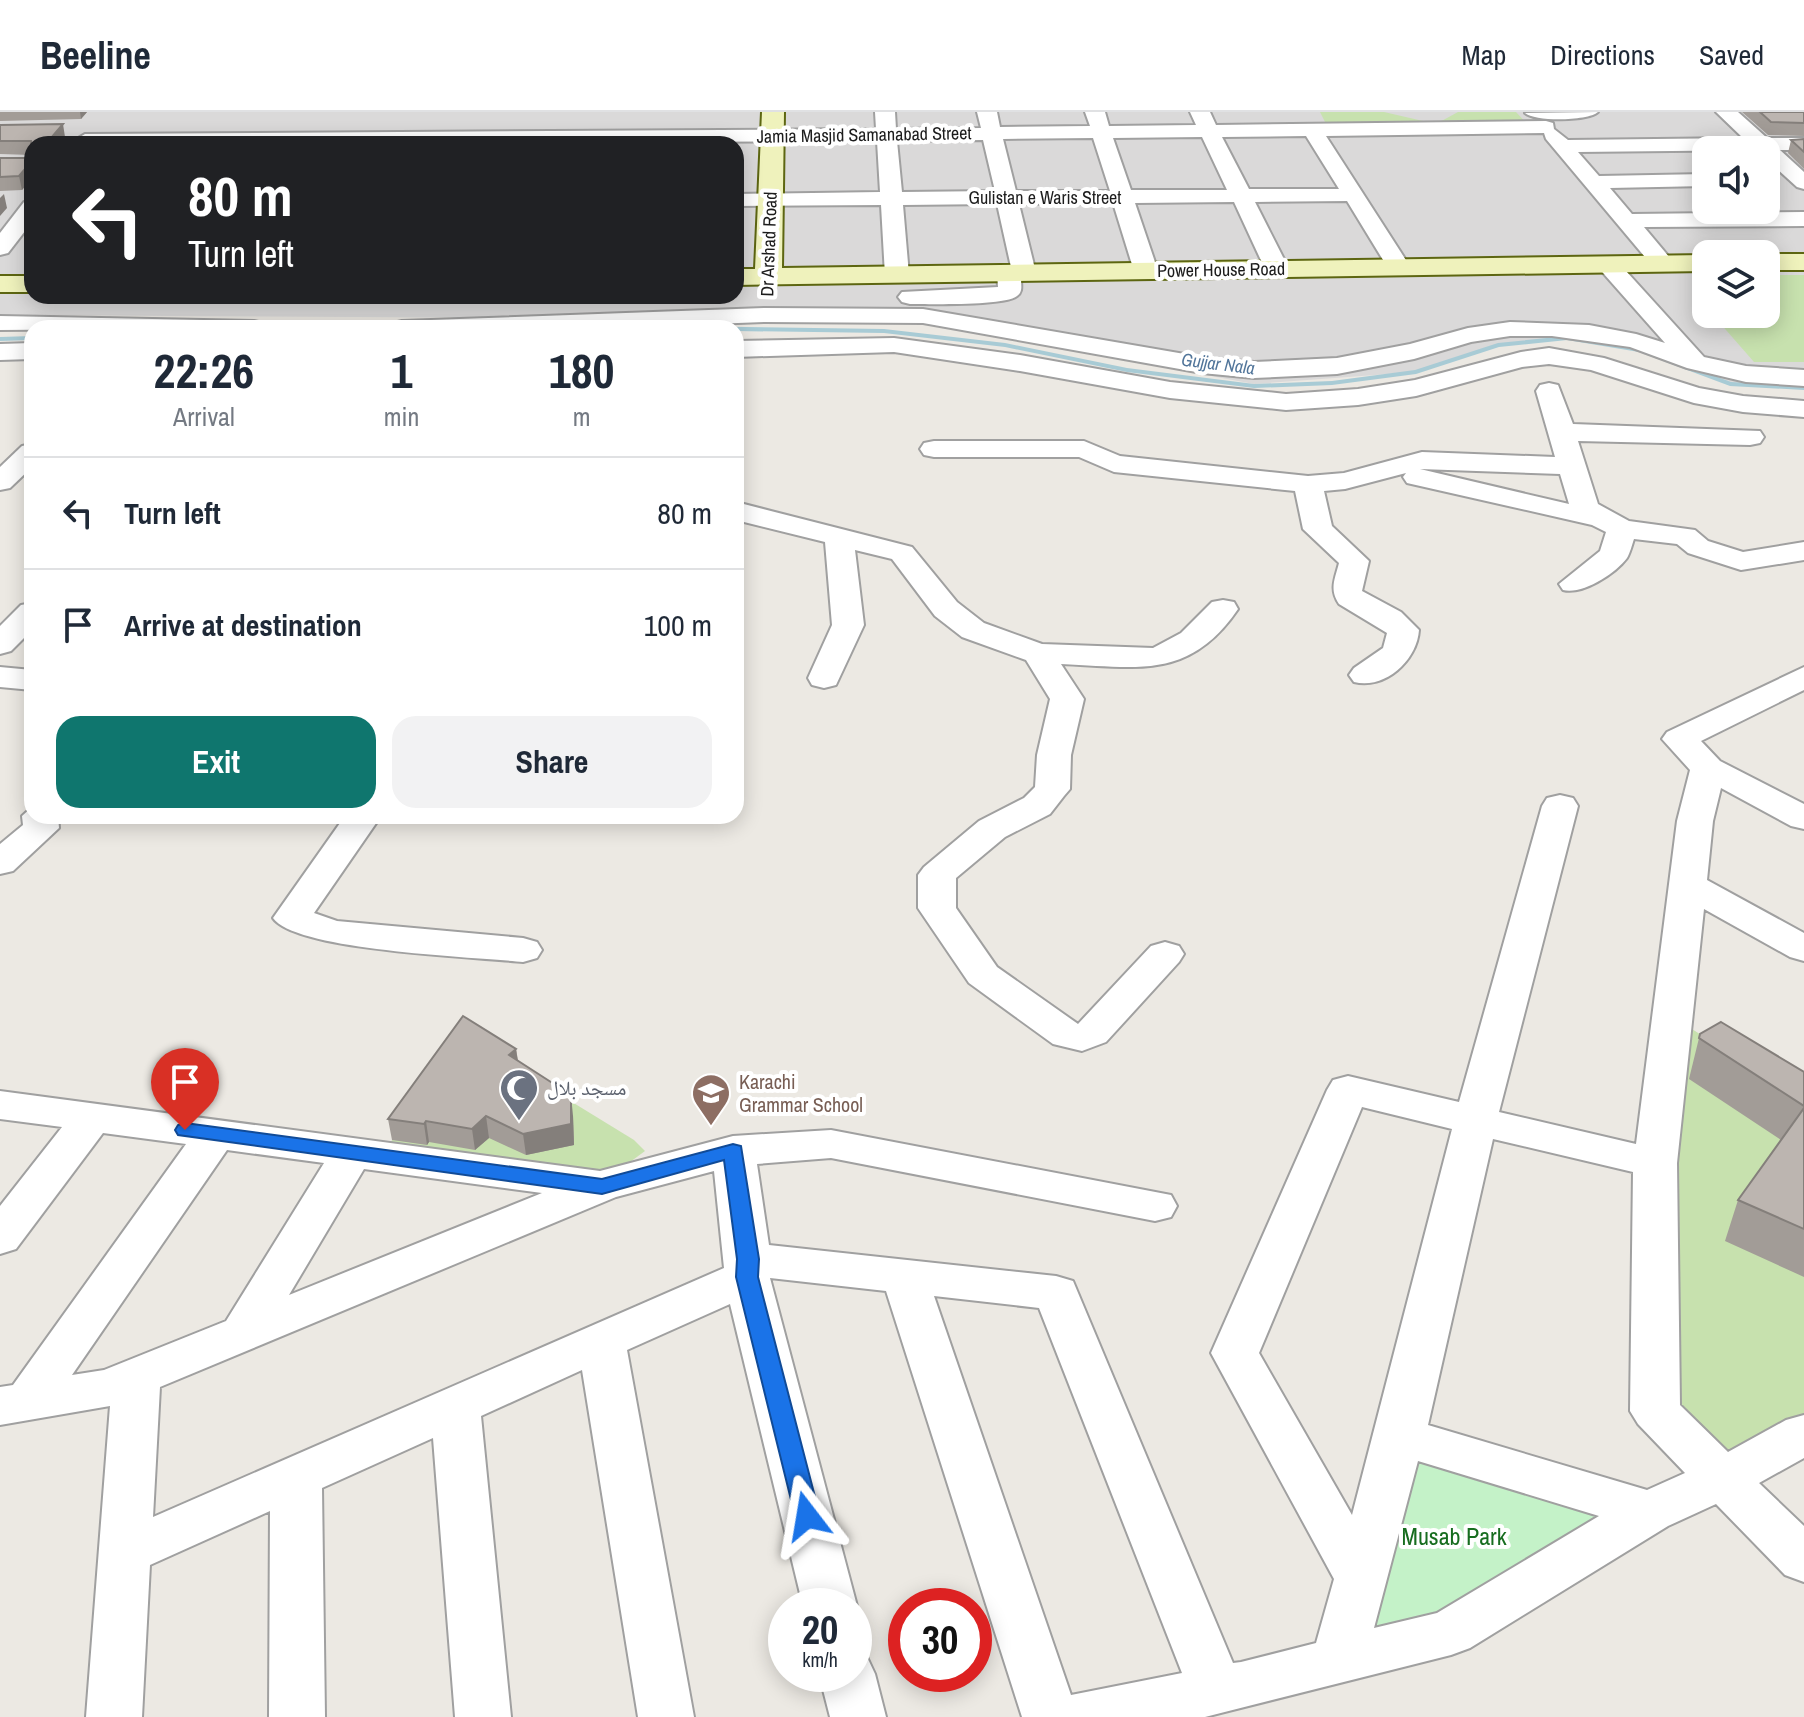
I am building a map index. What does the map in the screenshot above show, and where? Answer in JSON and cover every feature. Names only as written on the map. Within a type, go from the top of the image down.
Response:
[{"type":"street","points":[[331,136],[342,112]]},
{"type":"street","points":[[442,136],[450,112]]},
{"type":"street","points":[[549,136],[556,112]]},
{"type":"street","points":[[658,136],[661,112]]},
{"type":"street","points":[[885,112],[897,275]]},
{"type":"street","name":"Jamia Masjid Samanabad Street","points":[[686,136],[773,124],[888,135],[990,123],[1204,121],[1317,124],[1538,117],[1588,112]]},
{"type":"street","points":[[1726,112],[1752,136]]},
{"type":"street","points":[[1538,117],[1663,264]]},
{"type":"street","points":[[1204,121],[1277,269]]},
{"type":"street","points":[[1099,122],[1146,271]]},
{"type":"street","points":[[756,327],[1010,291],[1017,273],[1007,198],[990,123]]},
{"type":"street","name":"Dr Arshad Road","points":[[756,327],[770,200],[773,124]]},
{"type":"street","points":[[1317,124],[1353,195],[1399,268]]},
{"type":"street","name":"Jamia Masjid Samanabad Street","points":[[63,129],[180,136]]},
{"type":"street","points":[[1780,144],[1804,144]]},
{"type":"street","points":[[1563,146],[1692,145]]},
{"type":"street","points":[[1780,160],[1803,180]]},
{"type":"street","points":[[1593,182],[1692,180]]},
{"type":"street","points":[[1780,180],[1803,180]]},
{"type":"street","name":"Gulistan e Waris Street","points":[[744,200],[1353,195]]},
{"type":"street","points":[[2,243],[24,217]]},
{"type":"street","points":[[1627,221],[1804,219]]},
{"type":"street","points":[[1780,262],[1804,262]]},
{"type":"street","name":"Power House Road","points":[[744,297],[756,327],[897,275],[1692,263]]},
{"type":"street","points":[[1608,265],[1696,363]]},
{"type":"street","points":[[0,284],[24,284]]},
{"type":"street","points":[[756,327],[923,316],[1202,365],[1254,370],[1337,366],[1414,351],[1468,335],[1510,329],[1589,332],[1654,346],[1696,363],[1746,374],[1804,378]]},
{"type":"street","points":[[0,323],[24,323]]},
{"type":"street","points":[[756,327],[967,354],[1170,390],[1286,402],[1358,397],[1416,388],[1521,360],[1549,356],[1595,363],[1694,395],[1743,404],[1804,409]]},
{"type":"street","points":[[0,352],[24,351]]},
{"type":"street","points":[[1549,391],[1585,509],[1610,522]]},
{"type":"street","points":[[1561,432],[1750,437]]},
{"type":"street","points":[[934,449],[1084,449],[1114,464],[1308,484],[1345,481],[1422,460],[1574,466]]},
{"type":"street","points":[[1387,469],[1610,522],[1685,536],[1698,547],[1741,561],[1804,551]]},
{"type":"street","points":[[1308,484],[1318,529],[1354,561],[1347,591],[1350,597],[1390,619],[1403,630],[1404,643],[1393,659],[1365,675]]},
{"type":"street","points":[[744,513],[902,553],[946,609],[973,630],[1038,653],[1154,658],[1168,655],[1184,647],[1207,628],[1223,609]]},
{"type":"street","points":[[1574,584],[1614,555],[1610,522]]},
{"type":"street","points":[[824,678],[848,625],[839,536]]},
{"type":"street","points":[[0,644],[24,603]]},
{"type":"street","points":[[1038,653],[1067,699],[1054,755],[1052,789],[1037,806],[992,829],[937,875],[937,908],[983,975],[1067,1035],[1082,1038],[1092,1033],[1165,954]]},
{"type":"street","points":[[0,677],[24,679]]},
{"type":"street","points":[[1794,693],[1679,739],[1708,768],[1804,818]]},
{"type":"street","points":[[1708,768],[1695,821],[1655,1163],[1655,1411],[1804,1560]]},
{"type":"street","points":[[1338,1661],[1400,1436],[1493,1047],[1560,806]]},
{"type":"street","points":[[0,863],[41,828],[41,824]]},
{"type":"street","points":[[357,824],[292,918],[332,932],[523,950]]},
{"type":"street","points":[[1688,885],[1804,949]]},
{"type":"street","points":[[1671,1016],[1711,1041]]},
{"type":"street","points":[[1360,1576],[1235,1353],[1348,1090],[1655,1163]]},
{"type":"street","points":[[0,1105],[602,1186]]},
{"type":"street","points":[[0,1238],[92,1118]]},
{"type":"street","points":[[14,1404],[216,1134]]},
{"type":"street","points":[[14,1404],[111,1387],[602,1186],[733,1151],[831,1144],[1155,1206]]},
{"type":"street","points":[[733,1151],[747,1268],[826,1588]]},
{"type":"street","points":[[242,1334],[352,1153]]},
{"type":"street","points":[[124,1553],[602,1343],[747,1268],[904,1276],[1056,1293],[1217,1691]]},
{"type":"street","points":[[904,1276],[1050,1717]]},
{"type":"street","points":[[602,1343],[666,1717]]},
{"type":"street","points":[[114,1717],[136,1378]]},
{"type":"street","points":[[455,1407],[483,1717]]},
{"type":"street","points":[[1077,1717],[1217,1691],[1451,1632],[1650,1511],[1725,1478],[1804,1434]]},
{"type":"street","points":[[1400,1436],[1650,1511]]},
{"type":"street","points":[[296,1476],[297,1717]]},
{"type":"street","points":[[852,1692],[858,1717]]},
{"type":"shaded area","points":[[0,112],[1804,112],[1804,388],[1730,384],[1640,350],[1567,338],[1498,345],[1416,372],[1254,384],[910,320],[0,315]]},
{"type":"green space","points":[[1320,112],[1384,112],[1436,124],[1458,112],[1516,112],[1528,125],[1328,128]]},
{"type":"green space","points":[[1780,275],[1804,275],[1804,362],[1754,362],[1724,328],[1780,328]]},
{"type":"green space","points":[[1671,1016],[1804,1099],[1804,1434],[1725,1478],[1655,1411]]},
{"type":"green space","points":[[466,1037],[634,1140],[645,1151],[626,1165],[589,1175],[385,1150]]},
{"type":"green space","name":"Musab Park","points":[[1400,1436],[1650,1511],[1338,1661]]},
{"type":"building","points":[[1760,112],[1804,112],[1804,123],[1771,122]]},
{"type":"building","points":[[63,124],[53,136],[24,136],[24,141],[0,141],[0,125]]},
{"type":"building","points":[[1804,139],[1804,152],[1791,140]]},
{"type":"building","points":[[0,158],[24,158],[24,170],[19,176],[0,177]]},
{"type":"building","points":[[463,1016],[516,1049],[509,1055],[571,1095],[571,1124],[523,1134],[486,1116],[472,1129],[426,1121],[424,1124],[388,1119]]},
{"type":"building","points":[[1721,1022],[1804,1072],[1804,1106],[1699,1038],[1700,1034]]},
{"type":"building","points":[[1804,1108],[1804,1229],[1738,1200]]},
{"type":"waterway","name":"Gujjar Nala","points":[[744,329],[884,331],[1005,345],[1127,370],[1254,386],[1332,383],[1416,372],[1498,345],[1567,338],[1640,350],[1730,384],[1804,388]]},
{"type":"waterway","name":"Gujjar Nala","points":[[0,339],[24,338]]},
{"type":"place","name":"مسجد بلال","points":[[519,1122]]},
{"type":"place","name":"Karachi Grammar School","points":[[711,1127]]},
{"type":"route","points":[[185,1130],[602,1186],[733,1151],[748,1259],[747,1277],[807,1516]]}]
